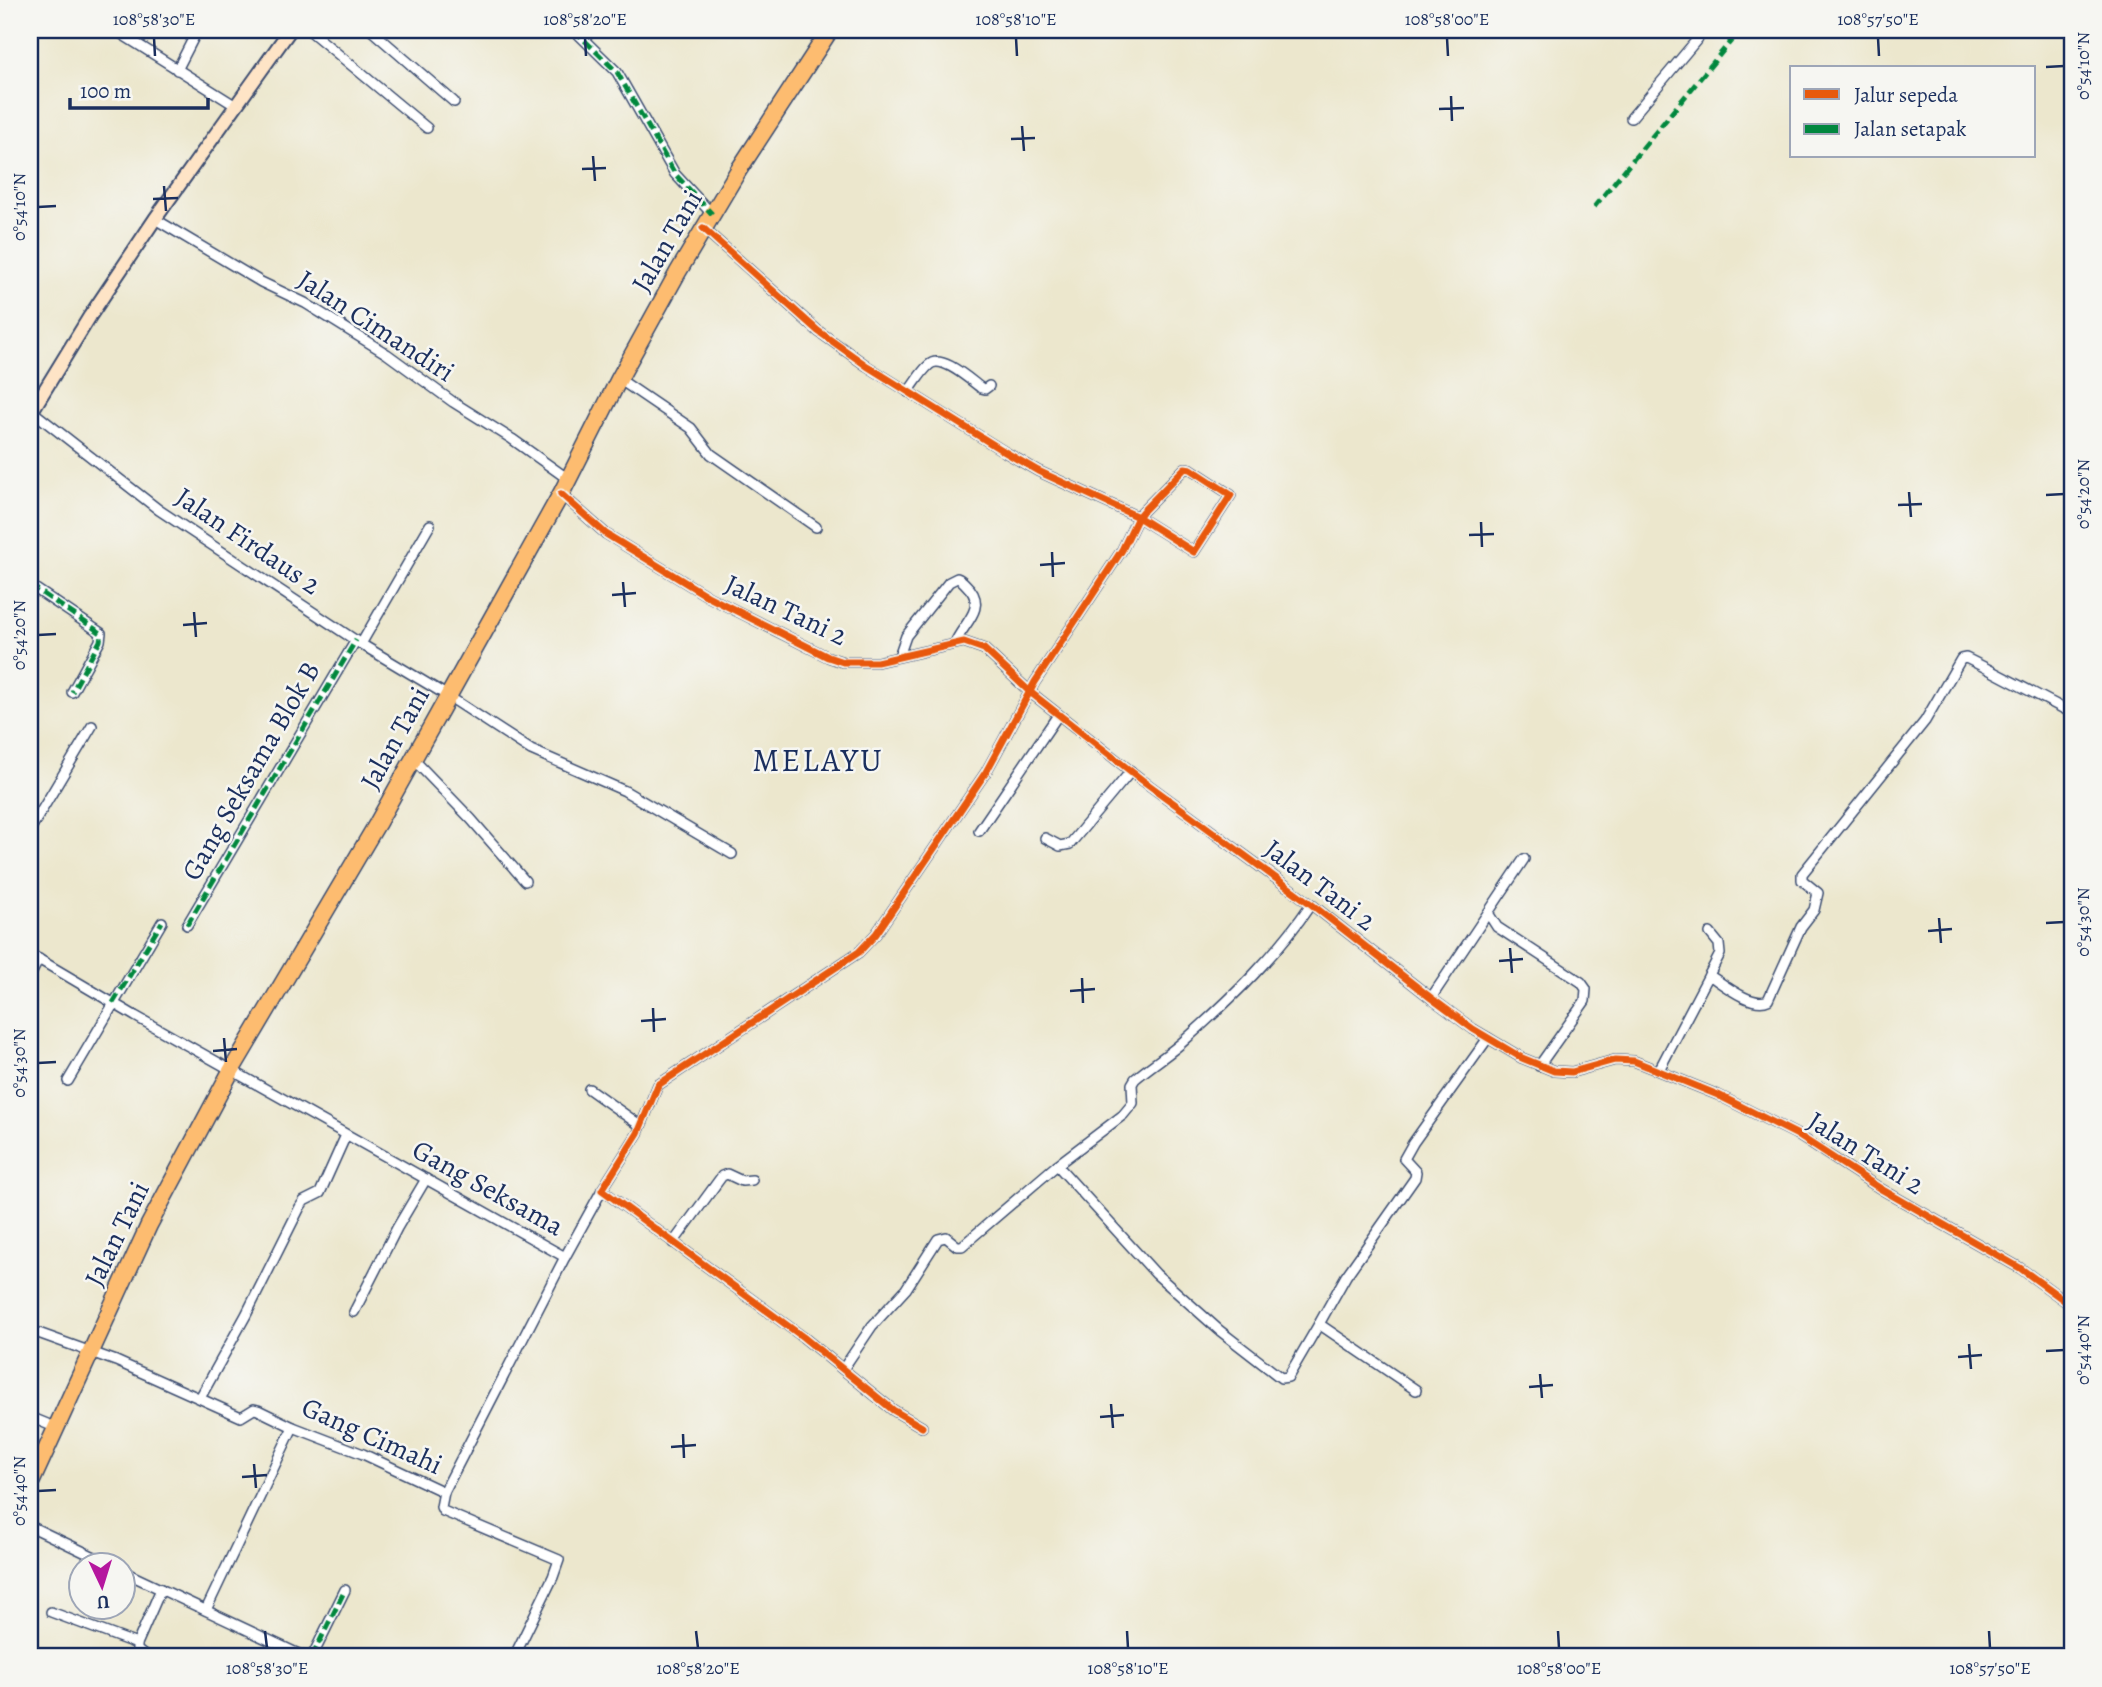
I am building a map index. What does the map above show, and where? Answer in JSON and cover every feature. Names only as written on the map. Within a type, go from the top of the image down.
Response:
[{"type":"highway","name":"Jalan Tani","points":[[30,1485],[149,1225],[231,1071],[413,759],[561,494],[619,379],[708,221],[830,30]]},
{"type":"street","points":[[115,30],[236,106]]},
{"type":"street","points":[[30,411],[155,219],[290,30]]},
{"type":"street","points":[[309,30],[426,128]]},
{"type":"street","points":[[371,30],[454,102]]},
{"type":"street","points":[[565,1257],[642,1126],[658,1085],[859,952],[876,934],[986,772],[1035,682],[1122,550],[1138,517],[1185,468],[1191,469],[1231,495],[1194,552],[1138,517],[1038,471],[908,392],[818,331],[708,221],[676,173],[617,72],[574,30]]},
{"type":"street","points":[[1631,118],[1705,30]]},
{"type":"street","points":[[177,70],[195,35]]},
{"type":"street","name":"Jalan Cimandiri","points":[[155,219],[261,282],[305,303],[387,354],[568,479]]},
{"type":"street","points":[[908,392],[929,365],[938,360],[981,388],[989,386]]},
{"type":"street","points":[[619,379],[683,422],[711,454],[816,527]]},
{"type":"street","name":"Jalan Firdaus 2","points":[[30,411],[159,510],[359,642],[531,750],[625,791],[732,854]]},
{"type":"street","name":"Jalan Tani 2","points":[[561,494],[606,534],[709,597],[828,657],[857,663],[889,660],[955,643],[974,643],[1058,715],[1311,904],[1431,998],[1488,1038],[1553,1072],[1572,1072],[1615,1060],[1634,1061],[1718,1095],[1796,1134],[1881,1189],[2020,1268],[2072,1306]]},
{"type":"street","name":"Gang Seksama Blok B","points":[[187,925],[430,525]]},
{"type":"street","points":[[899,656],[906,636],[949,582],[957,578],[962,579],[977,602],[975,611],[955,643]]},
{"type":"street","points":[[30,585],[101,633],[100,641],[72,692]]},
{"type":"street","points":[[1709,975],[1751,1001],[1762,1003],[1768,1000],[1801,927],[1817,903],[1818,893],[1802,880],[1804,870],[1924,721],[1961,659],[1966,658],[2072,713]]},
{"type":"street","points":[[979,831],[1058,715]]},
{"type":"street","points":[[30,830],[92,726]]},
{"type":"street","points":[[413,759],[471,819],[525,881]]},
{"type":"street","points":[[1045,838],[1060,846],[1070,844],[1131,771]]},
{"type":"street","points":[[1431,998],[1524,859]]},
{"type":"street","points":[[843,1369],[872,1326],[906,1289],[938,1239],[946,1237],[957,1247],[962,1246],[1057,1165],[1130,1108],[1134,1098],[1132,1084],[1135,1079],[1186,1040],[1253,976],[1282,945],[1311,904]]},
{"type":"street","points":[[1488,913],[1497,927],[1581,982],[1587,989],[1585,1001],[1539,1066]]},
{"type":"street","points":[[68,1081],[162,922]]},
{"type":"street","points":[[1659,1070],[1720,954],[1719,944],[1710,933]]},
{"type":"street","name":"Gang Seksama","points":[[30,954],[231,1071],[565,1257],[444,1492]]},
{"type":"street","points":[[30,976],[39,959]]},
{"type":"street","points":[[1057,1165],[1156,1274],[1219,1330],[1281,1377],[1288,1377],[1354,1263],[1415,1178],[1416,1172],[1404,1159],[1413,1143],[1488,1038]]},
{"type":"street","points":[[589,1089],[642,1126]]},
{"type":"street","points":[[200,1398],[252,1304],[300,1207],[304,1201],[320,1193],[346,1135]]},
{"type":"street","points":[[673,1243],[722,1176],[727,1174],[742,1181],[752,1180]]},
{"type":"street","points":[[354,1312],[397,1228],[426,1179]]},
{"type":"street","points":[[602,1190],[803,1337],[893,1410],[922,1427]]},
{"type":"street","points":[[1319,1324],[1416,1390]]},
{"type":"street","name":"Gang Cimahi","points":[[30,1331],[90,1352],[241,1417],[245,1417],[250,1411],[258,1410],[293,1427],[363,1454],[444,1492],[441,1507],[443,1511],[559,1560],[514,1657]]},
{"type":"street","points":[[30,1417],[57,1428]]},
{"type":"street","points":[[206,1610],[293,1427]]},
{"type":"street","points":[[30,1527],[79,1550]]},
{"type":"street","points":[[136,1577],[305,1657]]},
{"type":"street","points":[[146,1657],[137,1650],[137,1644],[161,1589]]},
{"type":"street","points":[[312,1657],[345,1590]]},
{"type":"street","points":[[51,1612],[137,1644]]},
{"type":"marked path","points":[[574,30],[617,72],[675,174],[712,214]]},
{"type":"marked path","points":[[1594,207],[1740,30]]},
{"type":"marked path","points":[[30,585],[101,633],[100,641],[72,692]]},
{"type":"marked path","points":[[187,925],[356,640]]},
{"type":"marked path","points":[[113,1003],[162,922]]},
{"type":"marked path","points":[[312,1657],[345,1590]]},
{"type":"cycle path","points":[[703,228],[818,331],[867,366],[1038,471],[1138,517],[1194,552],[1231,495],[1191,469],[1185,468],[1142,512],[1138,517],[1122,550],[1035,682],[986,772],[876,934],[859,952],[658,1085],[638,1133],[602,1190],[803,1337],[893,1410],[922,1427]]},
{"type":"cycle path","points":[[561,494],[606,534],[709,597],[828,657],[843,662],[877,662],[964,642],[984,649],[1030,692],[1142,780],[1311,904],[1473,1029],[1522,1058],[1554,1071],[1572,1072],[1615,1060],[1634,1061],[1718,1095],[1796,1134],[1881,1189],[2020,1268],[2072,1306]]},
{"type":"district","name":"MELAYU","points":[[818,760]]}]
